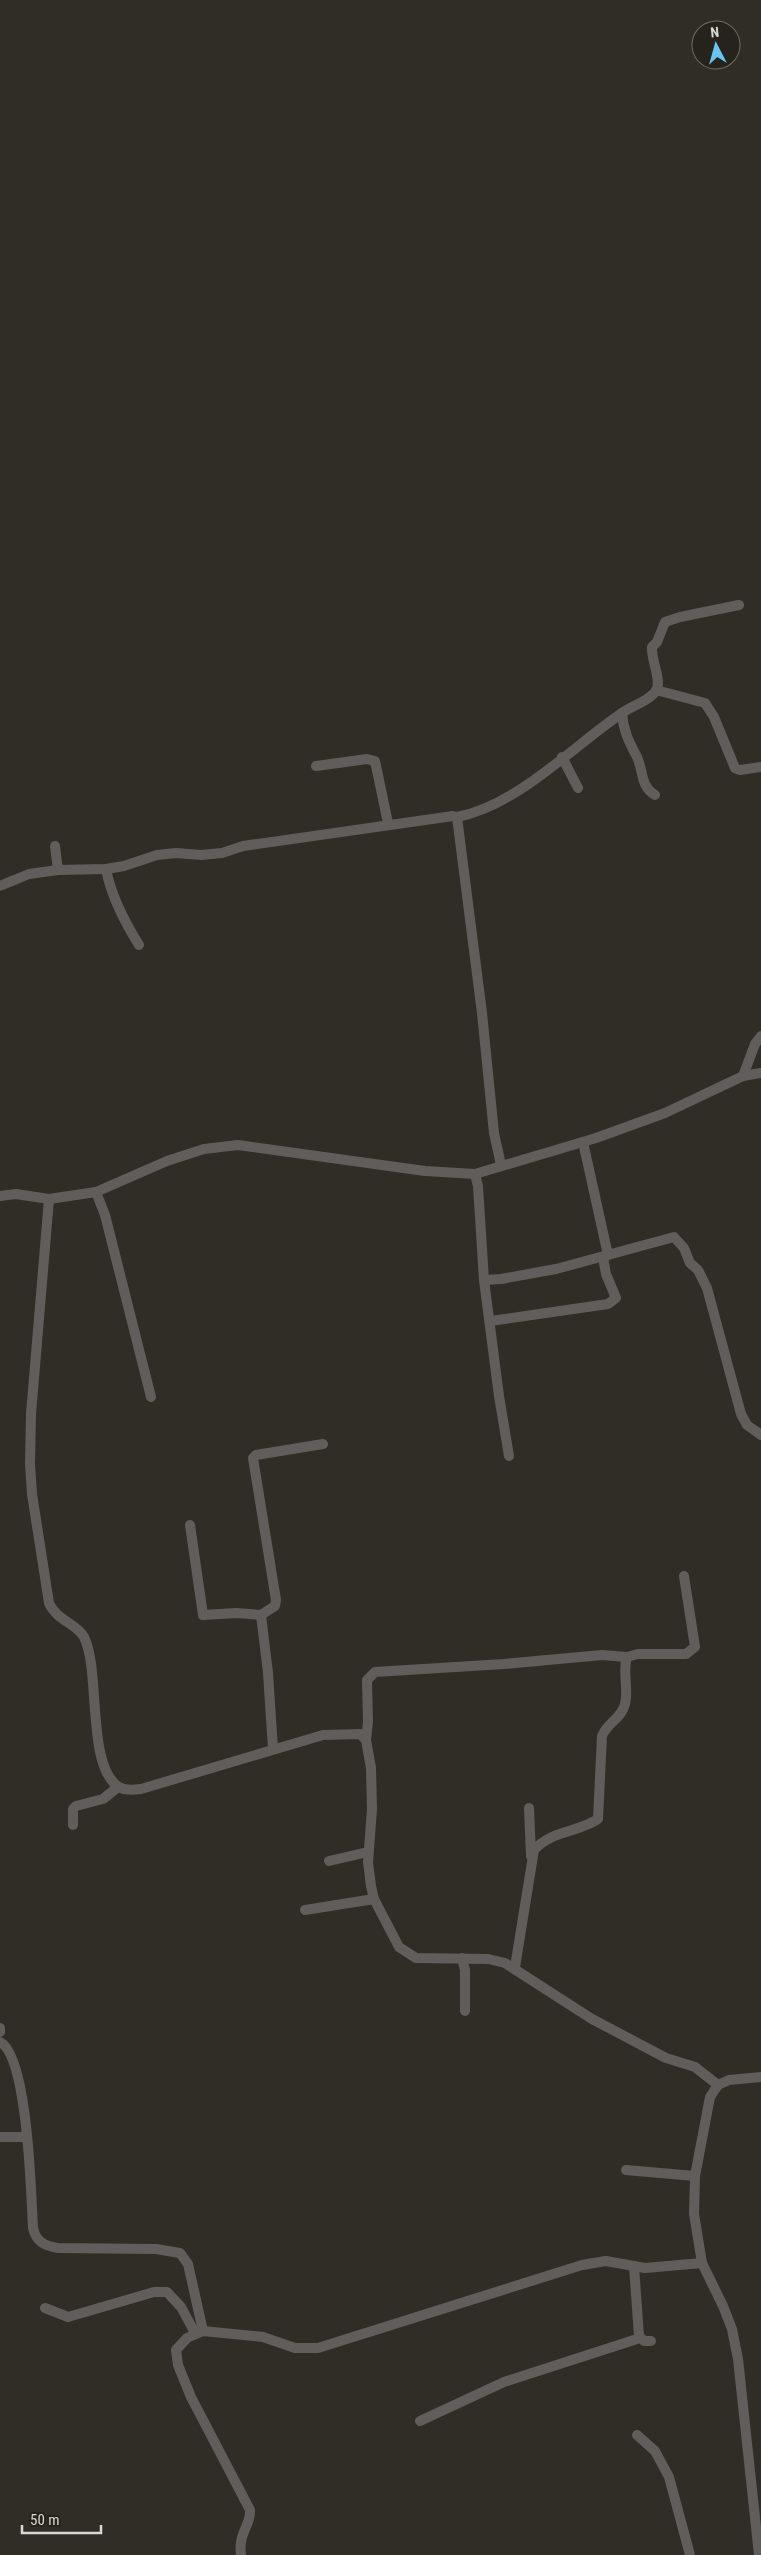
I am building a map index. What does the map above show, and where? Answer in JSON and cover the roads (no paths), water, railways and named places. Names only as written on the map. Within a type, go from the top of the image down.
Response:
[{"type":"street","points":[[656,690],[652,647],[657,642],[665,622],[680,617],[740,605]]},
{"type":"street","points":[[0,886],[29,874],[58,870],[106,869],[124,866],[156,855],[176,853],[200,855],[222,852],[242,846],[388,824],[475,814],[498,801],[562,758],[622,712],[656,690],[705,703],[714,717],[735,768],[740,770],[761,767]]},
{"type":"street","points":[[622,712],[626,739],[637,757],[642,780],[647,790],[655,795]]},
{"type":"street","points":[[562,758],[578,788]]},
{"type":"street","points":[[316,766],[367,759],[375,761],[388,824]]},
{"type":"street","points":[[457,817],[495,1142],[501,1165]]},
{"type":"street","points":[[55,846],[58,870]]},
{"type":"street","points":[[106,869],[109,886],[126,923],[139,945]]},
{"type":"street","points":[[743,1076],[755,1044],[761,1036]]},
{"type":"street","points":[[0,1196],[16,1194],[49,1199],[96,1192],[167,1161],[204,1150],[238,1144],[425,1171],[475,1174],[583,1142],[665,1113],[743,1076],[761,1073]]},
{"type":"street","points":[[491,1321],[608,1304],[616,1298],[606,1274],[606,1256],[583,1142]]},
{"type":"street","points":[[475,1174],[479,1194],[484,1280],[509,1456]]},
{"type":"street","points":[[96,1192],[105,1215],[123,1293],[151,1397]]},
{"type":"street","points":[[49,1199],[31,1414],[32,1494],[48,1603],[58,1617],[83,1636],[91,1670],[96,1724],[107,1774],[118,1787],[130,1790],[141,1789],[322,1735],[352,1732],[360,1734],[366,1740]]},
{"type":"street","points":[[484,1280],[547,1271],[674,1237],[680,1242],[690,1262],[698,1270],[708,1288],[741,1414],[747,1425],[761,1435]]},
{"type":"street","points":[[190,1525],[203,1615],[236,1612],[261,1615],[275,1606],[276,1600],[253,1458],[256,1455],[322,1444]]},
{"type":"street","points":[[684,1576],[695,1647],[686,1654],[638,1654],[627,1657],[602,1656],[375,1672],[367,1680],[368,1722],[366,1740],[370,1759],[372,1800],[368,1852],[374,1899],[395,1941],[404,1951],[416,1958],[488,1959],[515,1967],[552,1995],[592,2019],[666,2058],[695,2067],[718,2085]]},
{"type":"street","points":[[261,1615],[268,1673],[273,1749]]},
{"type":"street","points":[[531,1859],[534,1850],[553,1835],[585,1826],[598,1819],[602,1736],[608,1724],[618,1717],[625,1706],[627,1657]]},
{"type":"street","points":[[73,1825],[73,1809],[76,1806],[103,1798],[118,1787]]},
{"type":"street","points":[[515,1967],[518,1940],[529,1889],[531,1859],[529,1808]]},
{"type":"street","points":[[329,1861],[368,1852]]},
{"type":"street","points":[[305,1910],[374,1899]]},
{"type":"street","points":[[462,1958],[465,1970],[465,2011]]},
{"type":"street","points":[[0,2042],[9,2048],[13,2057],[21,2093],[27,2137],[33,2228],[38,2238],[47,2246],[58,2248],[79,2250],[156,2249],[180,2253],[188,2264],[199,2332]]},
{"type":"street","points":[[759,2555],[738,2359],[732,2329],[702,2263],[694,2214],[695,2176],[710,2097],[718,2085],[730,2080],[761,2078]]},
{"type":"street","points":[[0,2137],[27,2137]]},
{"type":"street","points":[[626,2170],[695,2176]]},
{"type":"street","points":[[241,2555],[240,2541],[250,2515],[248,2505],[191,2398],[176,2356],[178,2346],[199,2332],[263,2337],[295,2348],[318,2348],[582,2265],[613,2261],[634,2266],[661,2268],[702,2263]]},
{"type":"street","points":[[634,2266],[639,2336],[644,2341],[651,2341]]},
{"type":"street","points":[[45,2308],[68,2317],[154,2292],[167,2292],[181,2307],[199,2332]]},
{"type":"street","points":[[420,2421],[504,2382],[587,2357],[637,2339],[639,2336]]},
{"type":"street","points":[[637,2435],[655,2451],[669,2477],[690,2555]]}]
